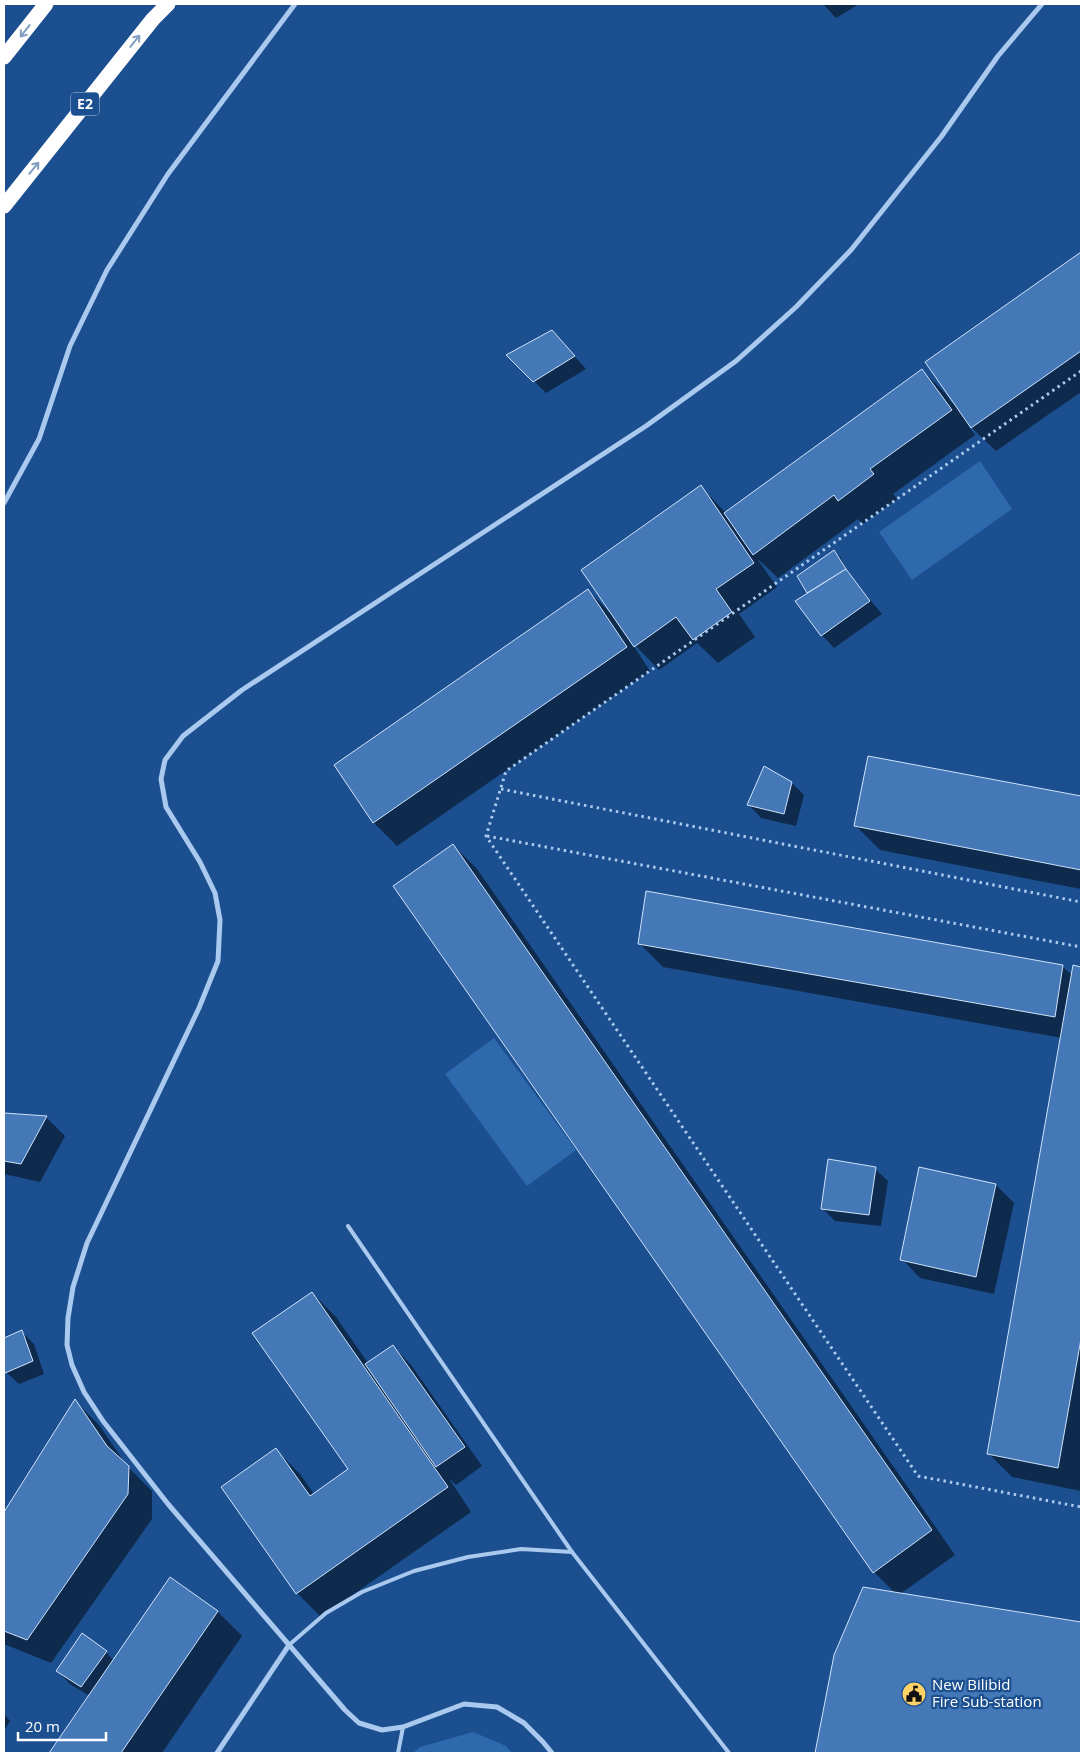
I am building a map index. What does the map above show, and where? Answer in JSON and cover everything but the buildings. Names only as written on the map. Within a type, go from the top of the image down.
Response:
[{"type":"highway","points":[[4,58],[46,4]]},
{"type":"highway","name":"E2","points":[[4,206],[153,19],[168,4]]},
{"type":"street","points":[[4,503],[39,439],[70,346],[107,270],[168,174],[295,4]]},
{"type":"street","points":[[552,1753],[544,1742],[524,1723],[498,1707],[464,1704],[403,1727],[382,1730],[359,1723],[345,1710],[168,1504],[103,1421],[80,1383],[72,1365],[67,1345],[68,1318],[73,1287],[87,1243],[199,1008],[218,961],[220,920],[215,893],[200,862],[166,807],[161,779],[165,760],[183,736],[242,690],[646,426],[736,361],[796,307],[851,250],[941,137],[998,56],[1042,4]]},
{"type":"street","points":[[217,1753],[289,1645]]},
{"type":"lane","points":[[348,1226],[572,1552],[729,1753]]},
{"type":"lane","points":[[289,1645],[326,1614],[362,1592],[414,1571],[468,1557],[521,1549],[572,1552]]},
{"type":"lane","points":[[398,1753],[403,1727]]},
{"type":"path","points":[[486,836],[506,771],[1081,371]]},
{"type":"path","points":[[501,789],[1081,902]]},
{"type":"path","points":[[486,836],[1081,947]]},
{"type":"path","points":[[486,836],[918,1476],[1081,1507]]},
{"type":"shaded area","points":[[980,461],[1012,509],[912,580],[879,532]]},
{"type":"shaded area","points":[[494,1038],[576,1150],[527,1186],[445,1074]]},
{"type":"shaded area","points":[[473,1732],[506,1746],[512,1753],[413,1753],[420,1747]]},
{"type":"place","name":"New Bilibid Fire Sub-station","points":[[914,1694]]}]
